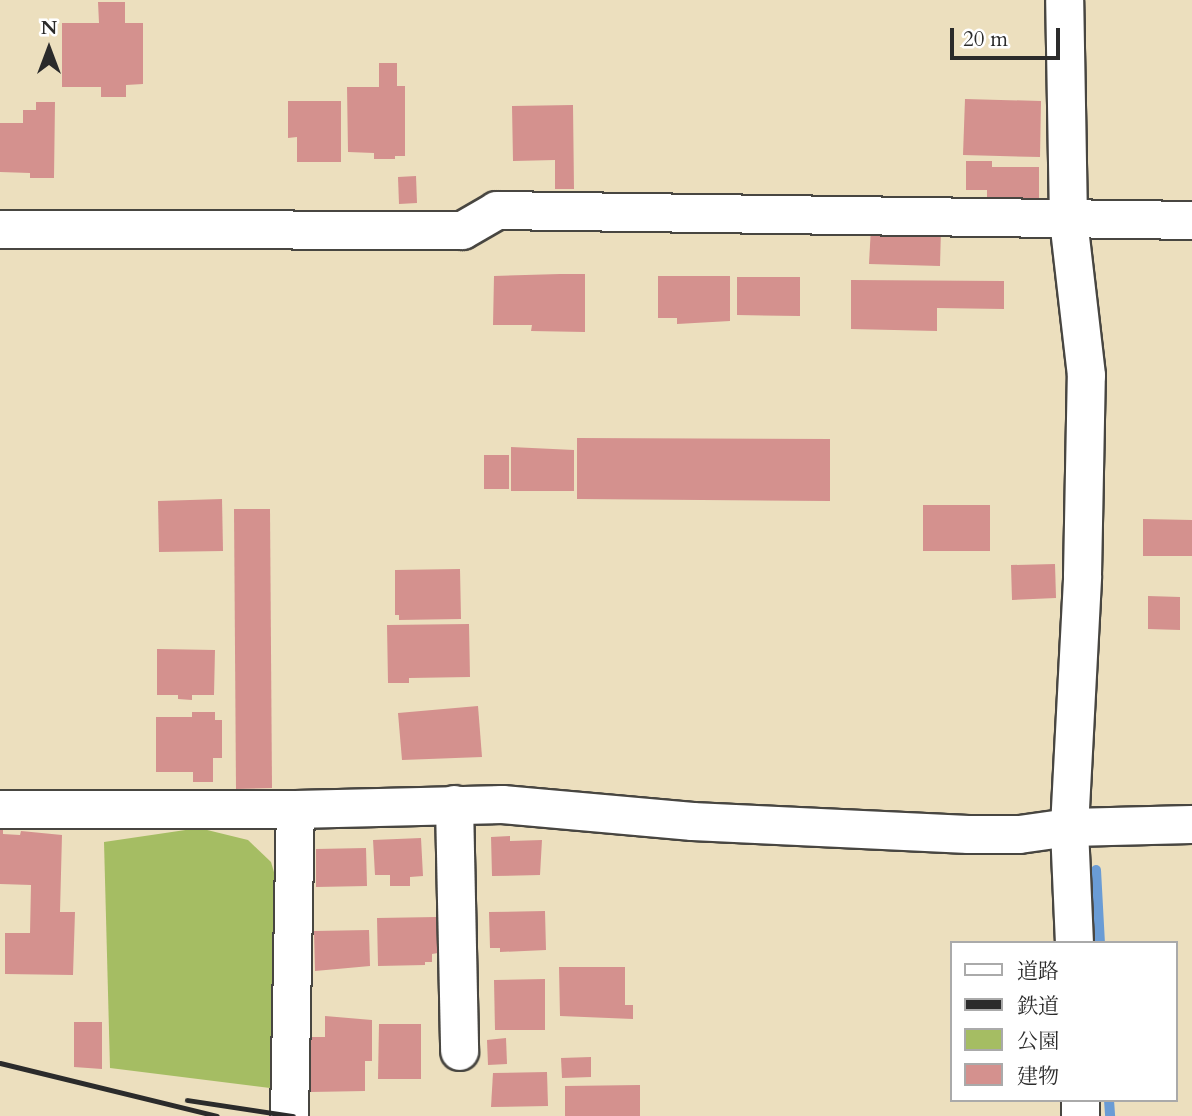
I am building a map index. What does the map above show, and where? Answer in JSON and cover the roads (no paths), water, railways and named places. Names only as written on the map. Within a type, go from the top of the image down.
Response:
[{"type":"street","points":[[1064,0],[1068,219],[1086,375],[1082,575],[1069,828],[1074,941]]},
{"type":"street","points":[[0,229],[462,230],[496,210],[1192,220]]},
{"type":"street","points":[[454,804],[459,1051]]},
{"type":"street","points":[[0,808],[295,808],[454,804],[551,807],[692,821],[968,834],[1019,834],[1069,828],[1192,824]]},
{"type":"street","points":[[289,1116],[295,808]]},
{"type":"waterway","points":[[1096,870],[1100,941]]},
{"type":"waterway","points":[[1109,1102],[1110,1116]]},
{"type":"railway","points":[[0,1063],[217,1116]]},
{"type":"railway","points":[[187,1100],[293,1116]]}]
